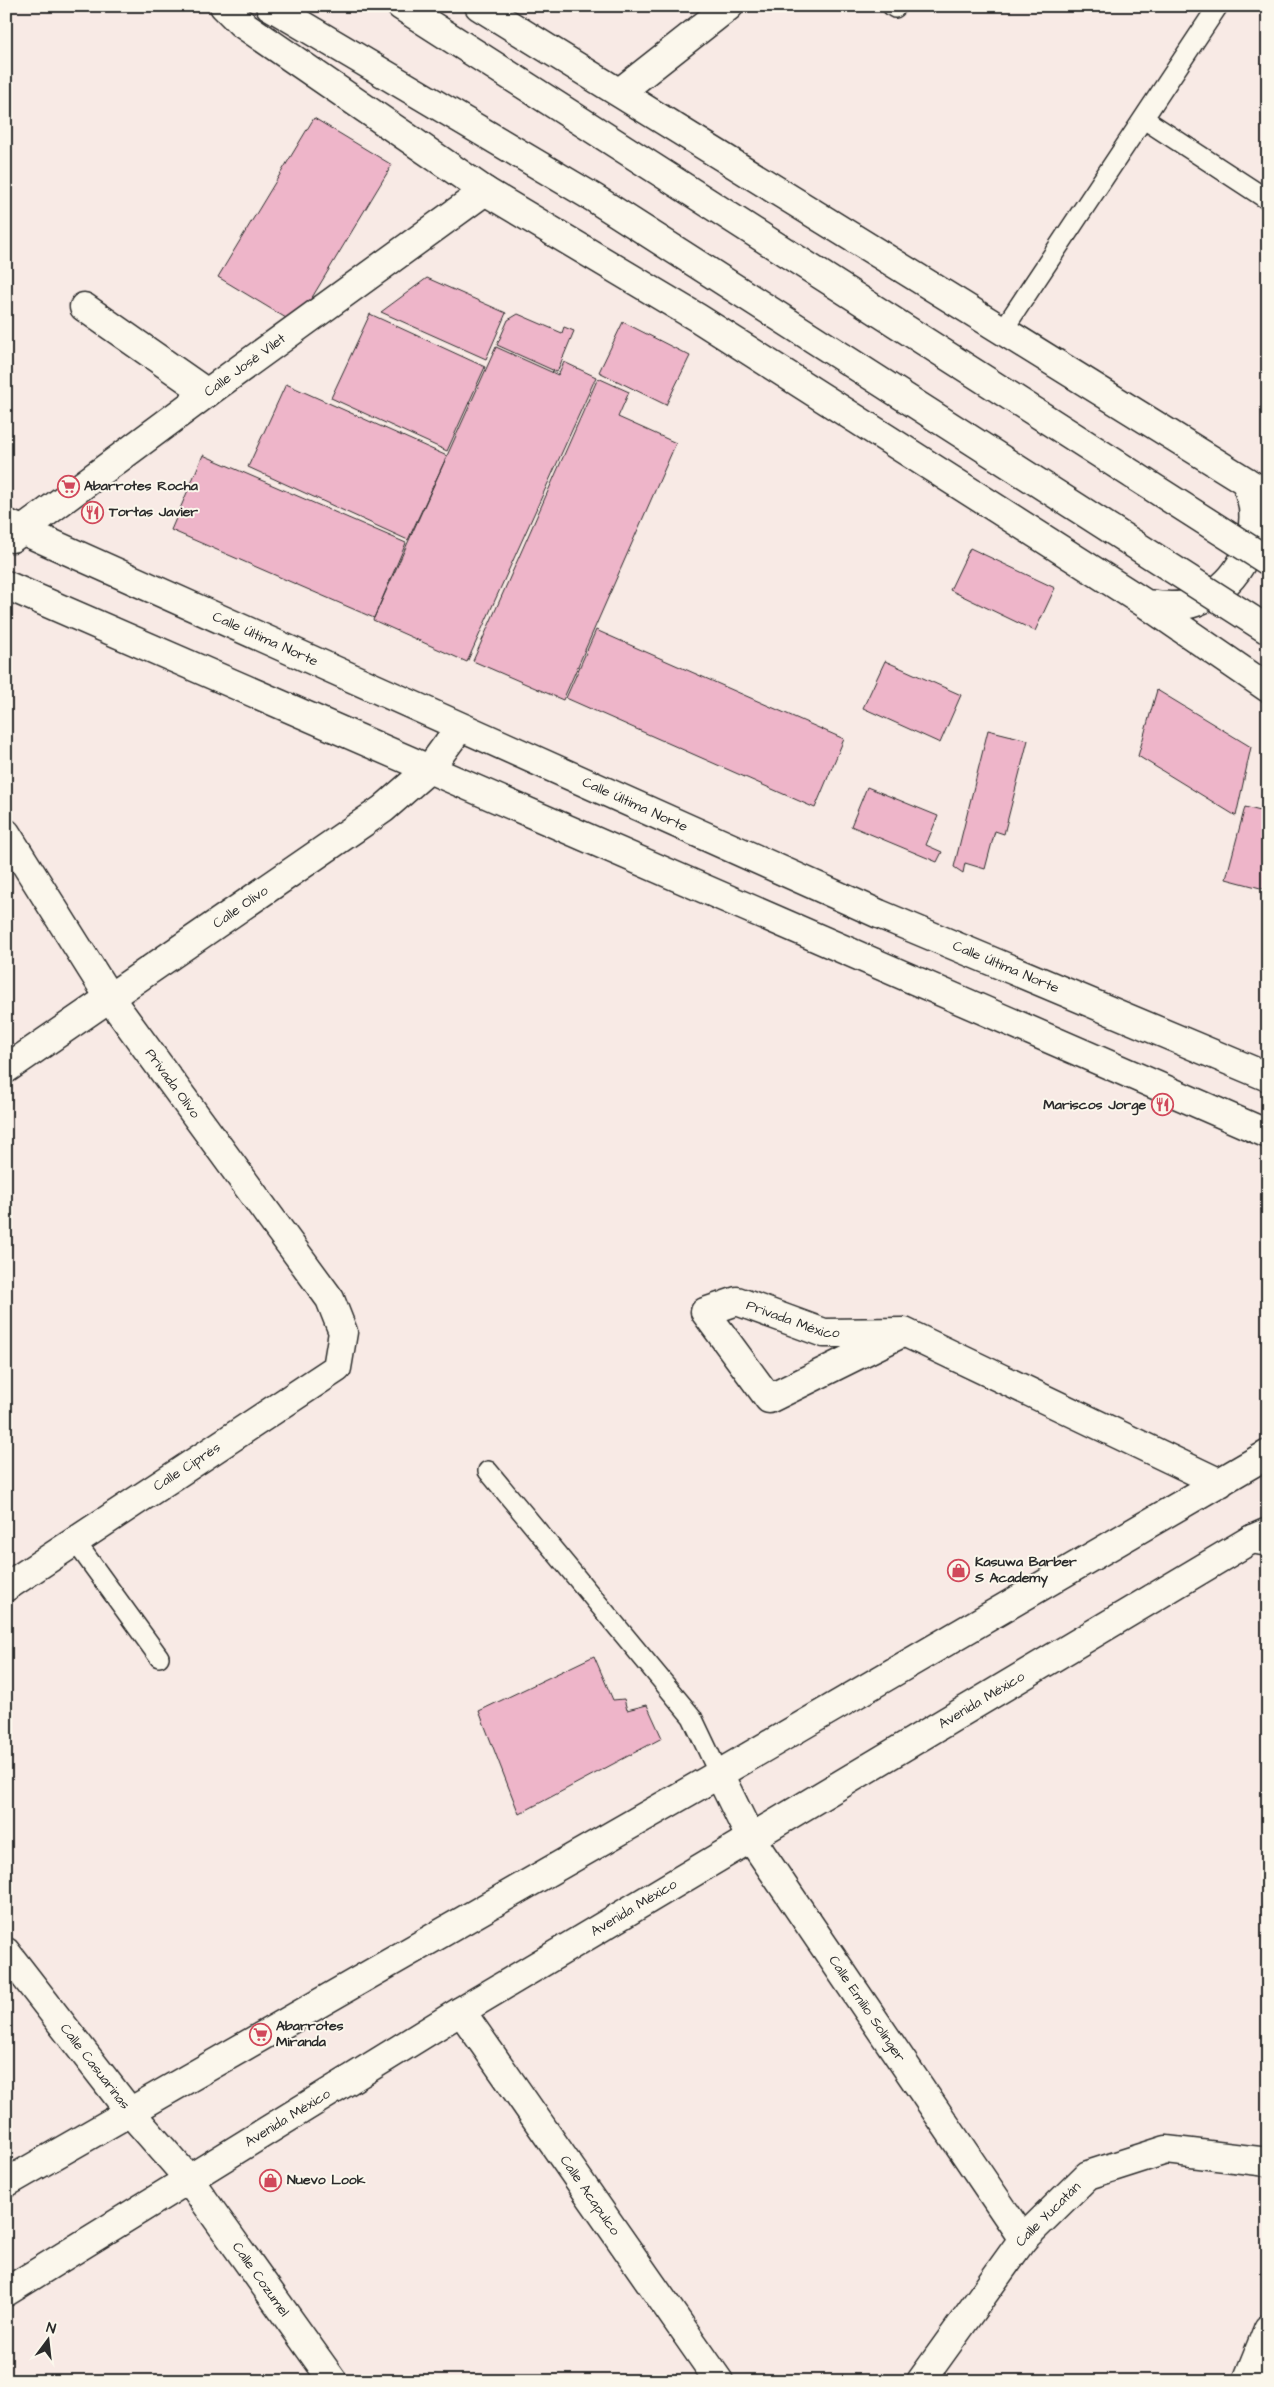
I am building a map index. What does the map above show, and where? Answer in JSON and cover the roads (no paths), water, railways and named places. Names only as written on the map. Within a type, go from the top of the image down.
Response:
[{"type":"main road","points":[[224,6],[241,23],[485,190],[698,318],[1146,604],[1268,688]]},
{"type":"main road","points":[[270,6],[594,198],[1268,630]]},
{"type":"main road","points":[[402,6],[1268,561]]},
{"type":"main road","points":[[479,6],[1257,488],[1253,505],[1254,530],[1247,553],[1235,574],[1217,591],[1195,602],[1170,606],[1146,604]]},
{"type":"main road","points":[[620,92],[729,6]]},
{"type":"main road","name":"Calle José Vilet","points":[[12,532],[207,393],[485,190]]},
{"type":"main road","points":[[84,307],[207,393]]},
{"type":"main road","name":"Calle Última Norte","points":[[12,532],[460,727],[932,937],[1268,1077]]},
{"type":"main road","points":[[6,584],[1268,1134]]},
{"type":"main road","name":"Calle Olivo","points":[[6,1069],[383,809],[430,768],[460,727]]},
{"type":"main road","name":"Privada Olivo","points":[[6,833],[109,997],[330,1299],[342,1332]]},
{"type":"main road","name":"Privada México","points":[[904,1332],[769,1399],[705,1312],[736,1301],[824,1333],[904,1332],[1220,1483]]},
{"type":"main road","name":"Calle Ciprés","points":[[6,1587],[338,1368],[342,1332]]},
{"type":"main road","points":[[6,2183],[719,1774],[1268,1454]]},
{"type":"main road","name":"Avenida México","points":[[6,2292],[460,2011],[750,1837],[1263,1538]]},
{"type":"main road","name":"Calle Emilio Solinger","points":[[719,1774],[750,1837],[1023,2239]]},
{"type":"main road","name":"Calle Casuarinas","points":[[6,1952],[130,2112],[188,2178]]},
{"type":"main road","name":"Calle Acapulco","points":[[460,2011],[719,2381]]},
{"type":"main road","name":"Calle Yucatán","points":[[921,2381],[1023,2239],[1088,2175],[1166,2150],[1268,2162]]},
{"type":"main road","name":"Calle Cozumel","points":[[188,2178],[333,2381]]},
{"type":"main road","points":[[1247,2381],[1268,2329]]},
{"type":"lane","points":[[892,6],[895,8],[897,6]]},
{"type":"lane","points":[[1003,330],[1218,6]]},
{"type":"lane","points":[[1144,119],[1268,200]]},
{"type":"lane","points":[[488,1471],[692,1717],[719,1774]]},
{"type":"lane","points":[[75,1541],[158,1657]]},
{"type":"place","name":"Abarrotes Rocha","points":[[68,486]]},
{"type":"place","name":"Tortas Javier","points":[[93,512]]},
{"type":"place","name":"Mariscos Jorge","points":[[1162,1105]]},
{"type":"place","name":"Kasuwa Barber S Academy","points":[[959,1570]]},
{"type":"place","name":"Abarrotes Miranda","points":[[260,2034]]},
{"type":"place","name":"Nuevo Look","points":[[271,2180]]}]
